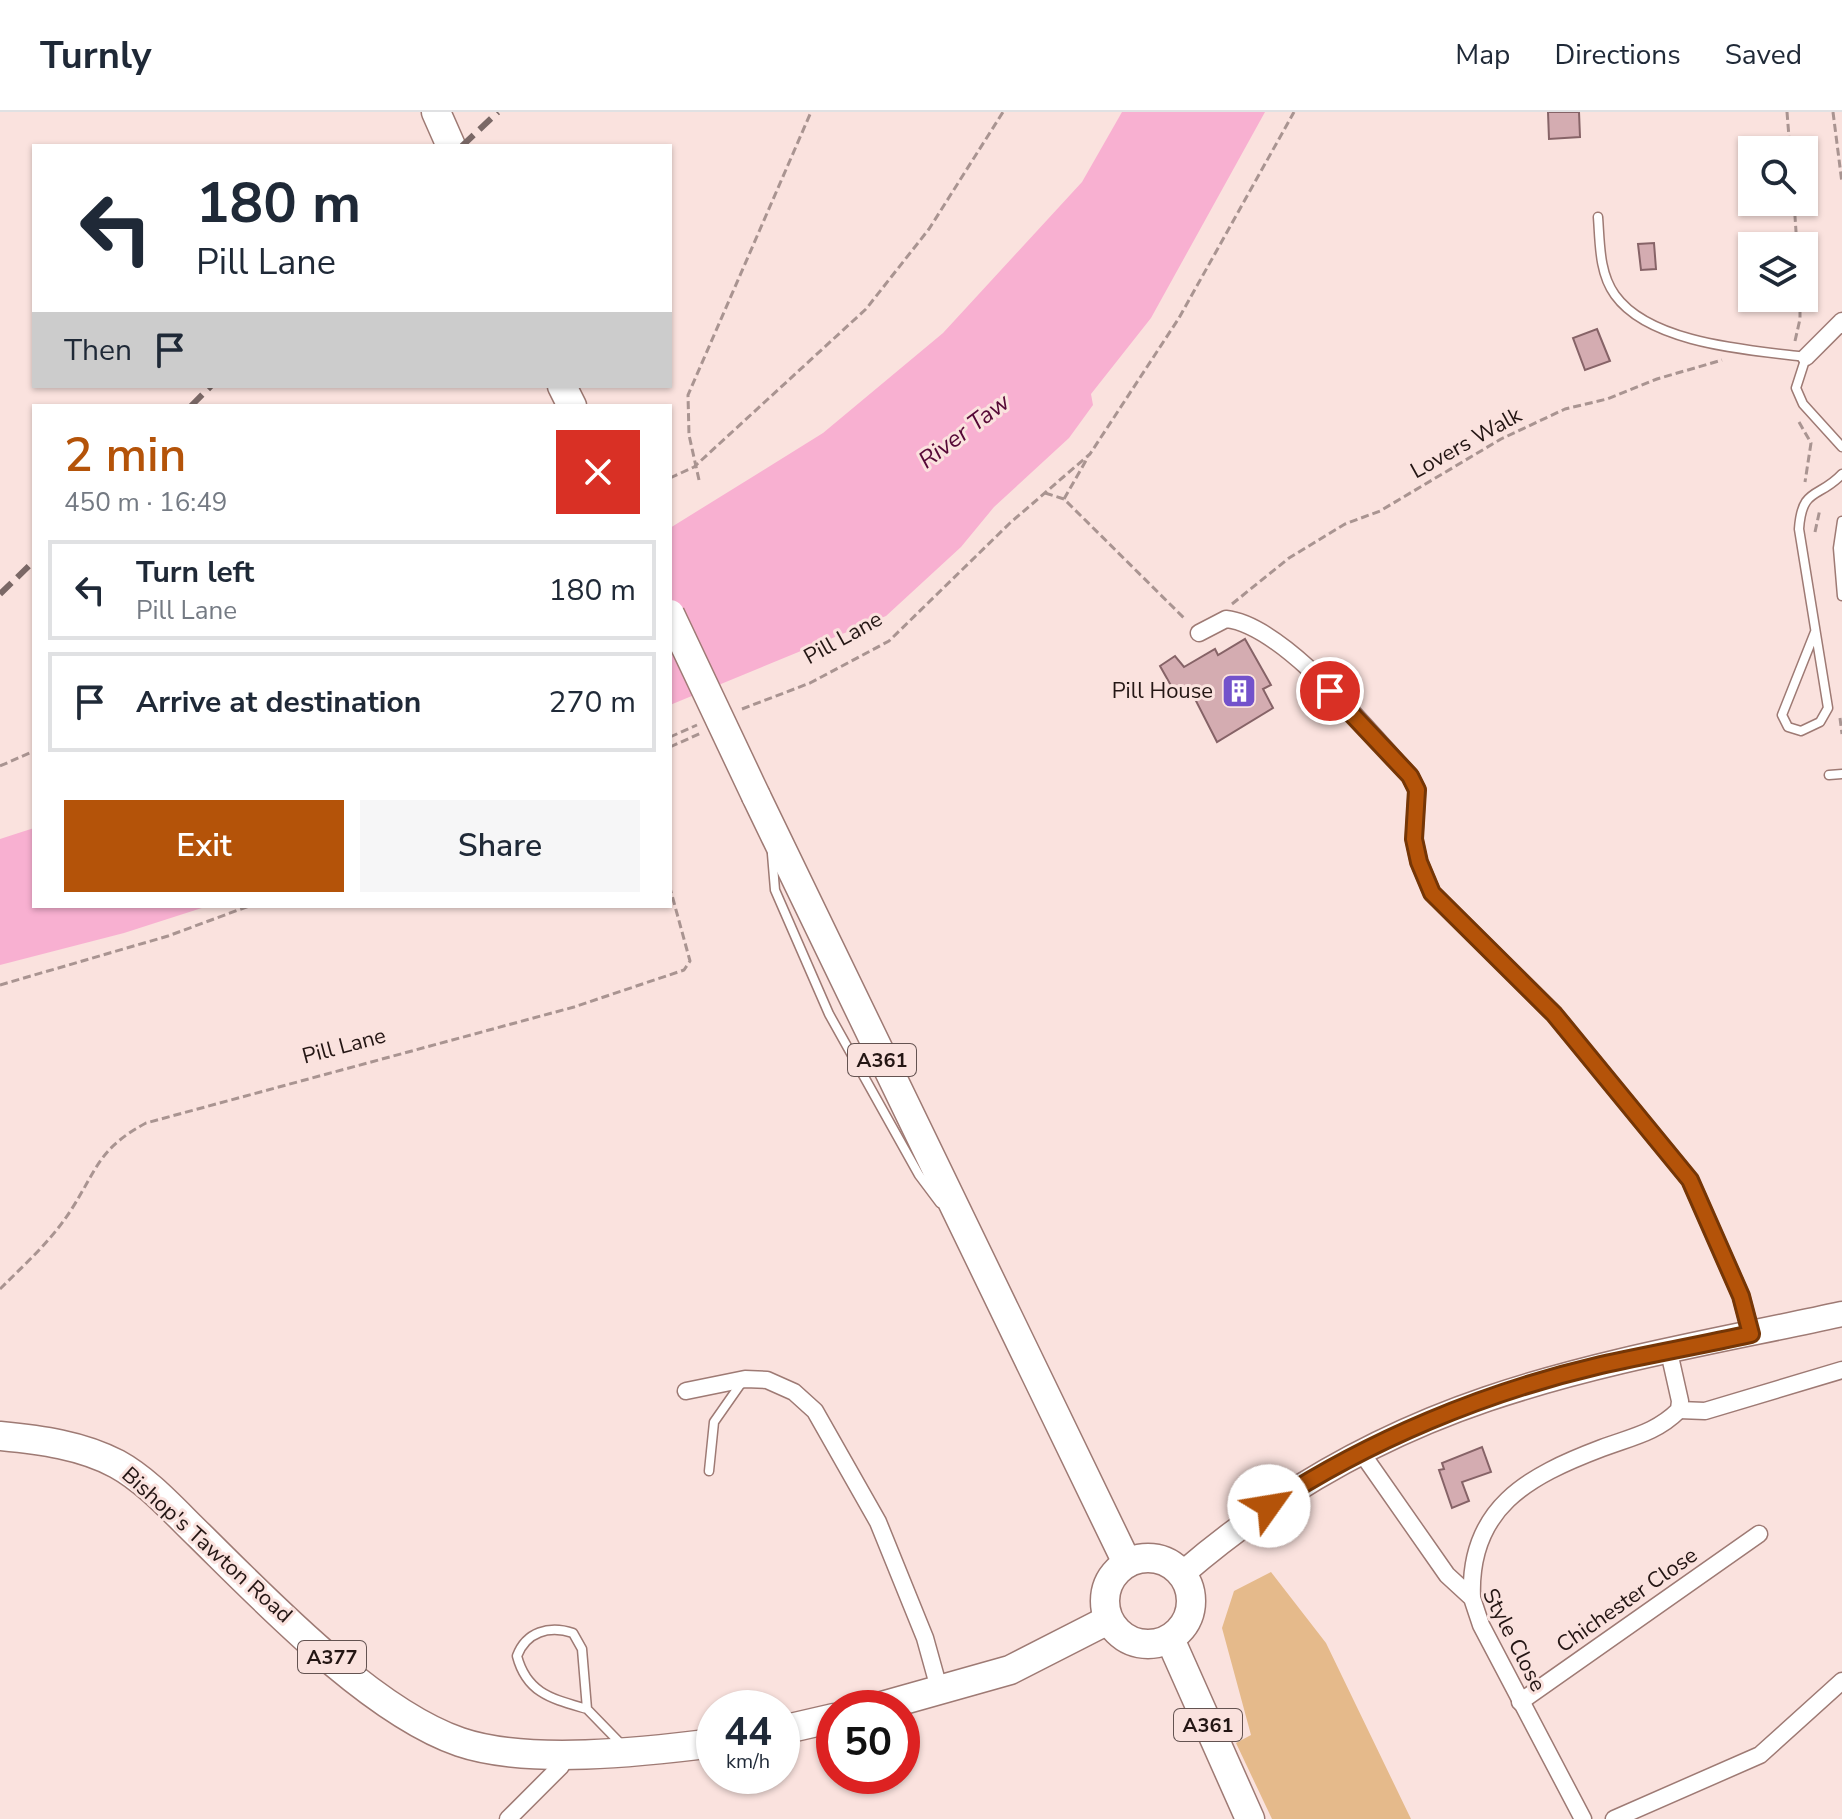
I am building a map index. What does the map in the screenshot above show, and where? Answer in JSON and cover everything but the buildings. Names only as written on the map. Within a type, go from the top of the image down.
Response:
[{"type":"highway","points":[[436,113],[450,144]]},
{"type":"highway","name":"A361","points":[[672,618],[1127,1563]]},
{"type":"highway","name":"Bishop's Tawton Road","points":[[0,1436],[81,1449],[119,1465],[158,1496],[252,1587],[356,1679],[401,1714],[461,1743],[502,1752],[562,1754],[696,1744]]},
{"type":"highway","points":[[1150,1557],[1163,1560],[1182,1574],[1192,1602],[1182,1629],[1170,1639],[1157,1644],[1128,1640],[1108,1620],[1105,1594],[1109,1581],[1127,1563],[1150,1557]]},
{"type":"highway","points":[[920,1697],[1010,1670],[1108,1620]]},
{"type":"highway","name":"A361","points":[[1170,1639],[1250,1819]]},
{"type":"main road","points":[[1182,1574],[1233,1530],[1361,1452],[1486,1399],[1601,1365],[1842,1314]]},
{"type":"street","points":[[1799,356],[1842,321]]},
{"type":"street","points":[[1199,633],[1226,619],[1259,630],[1297,659],[1410,776],[1417,790],[1414,839],[1419,862],[1432,893],[1554,1014],[1690,1180],[1741,1296],[1751,1334]]},
{"type":"street","points":[[1669,1352],[1679,1410]]},
{"type":"street","points":[[1472,1598],[1473,1563],[1484,1529],[1518,1489],[1547,1471],[1652,1432],[1679,1410],[1705,1411],[1842,1370]]},
{"type":"street","points":[[686,1391],[745,1379],[767,1380],[794,1392],[815,1411],[878,1522],[925,1638],[940,1692]]},
{"type":"street","name":"Style Close","points":[[1361,1452],[1447,1575],[1472,1598],[1481,1625],[1583,1819]]},
{"type":"street","name":"Chichester Close","points":[[1520,1702],[1759,1534]]},
{"type":"street","points":[[1614,1819],[1760,1755],[1842,1681]]},
{"type":"street","points":[[508,1819],[561,1766],[562,1754]]},
{"type":"lane","points":[[1598,217],[1602,268],[1615,295],[1646,324],[1754,351],[1799,356],[1796,388],[1803,404],[1842,447]]},
{"type":"lane","points":[[1815,632],[1782,715],[1788,727],[1801,731],[1820,722],[1828,708],[1799,529],[1801,511],[1811,493],[1842,474]]},
{"type":"lane","points":[[1842,521],[1838,548],[1842,596]]},
{"type":"lane","points":[[1829,775],[1842,774]]},
{"type":"lane","points":[[709,1471],[714,1422],[745,1379]]},
{"type":"lane","points":[[587,1709],[582,1649],[573,1633],[541,1631],[524,1641],[517,1656],[534,1690],[545,1697],[587,1709],[627,1750]]},
{"type":"path","points":[[699,480],[694,467],[688,395],[811,112]]},
{"type":"path","points":[[672,477],[694,467],[866,309],[929,229],[1003,112]]},
{"type":"path","points":[[1064,499],[1179,318],[1294,112]]},
{"type":"path","points":[[1787,112],[1789,136]]},
{"type":"path","points":[[1833,112],[1842,183]]},
{"type":"path","points":[[1836,127],[1842,132]]},
{"type":"path","points":[[1799,356],[1800,312]]},
{"type":"path","name":"Lovers Walk","points":[[1226,619],[1234,601],[1289,558],[1345,524],[1380,511],[1501,439],[1565,409],[1754,351]]},
{"type":"path","name":"Pill Lane","points":[[730,714],[810,683],[889,641],[1090,454]]},
{"type":"path","points":[[1045,493],[1064,499],[1199,633]]},
{"type":"path","points":[[672,736],[710,724],[672,746]]},
{"type":"path","points":[[0,766],[32,752]]},
{"type":"path","name":"Pill Lane","points":[[0,1289],[62,1222],[105,1151],[120,1137],[146,1123],[545,1015],[684,970],[690,961],[672,895]]},
{"type":"path","points":[[0,985],[168,936],[244,908]]},
{"type":"shaded area","points":[[1271,1572],[1326,1643],[1411,1819],[1272,1819],[1236,1743],[1251,1735],[1222,1628],[1234,1591]]},
{"type":"water","name":"River Taw","points":[[1122,112],[1265,112],[1151,318],[1091,394],[1093,405],[1069,438],[994,507],[961,547],[886,616],[672,704],[672,527],[823,433],[943,333],[1082,182]]},
{"type":"water","points":[[32,829],[32,908],[202,908],[124,933],[0,965],[0,839]]},
{"type":"railway","points":[[464,144],[498,112]]},
{"type":"railway","points":[[193,404],[209,388]]},
{"type":"railway","points":[[0,594],[32,563]]},
{"type":"place","name":"Pill House","points":[[1239,691]]},
{"type":"route","points":[[1269,1506],[1361,1452],[1486,1399],[1601,1365],[1751,1334],[1741,1296],[1690,1180],[1554,1014],[1432,893],[1423,876],[1414,839],[1417,790],[1410,776],[1330,691]]}]
